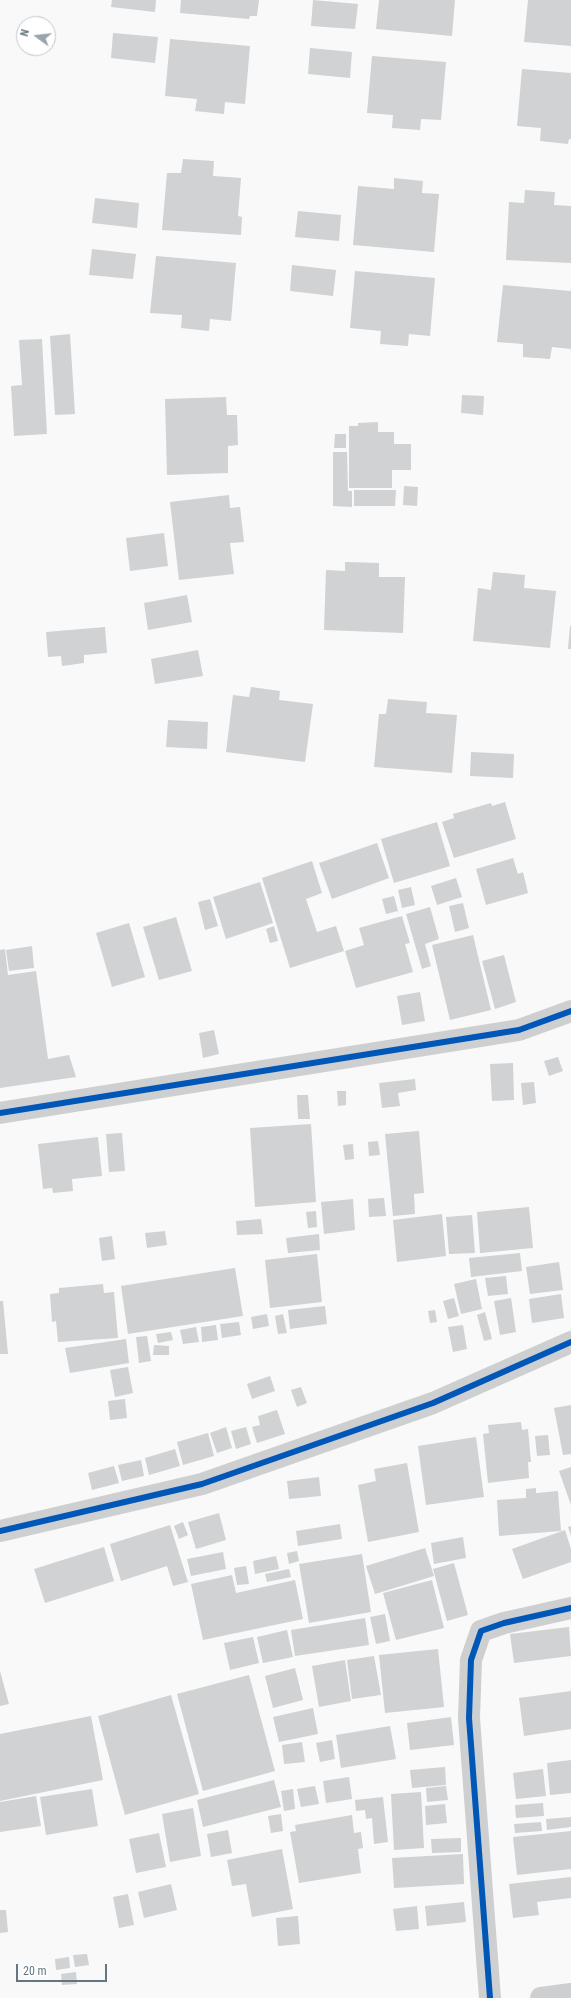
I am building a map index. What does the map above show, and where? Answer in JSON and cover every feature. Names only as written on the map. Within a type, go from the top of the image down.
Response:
[{"type":"street","points":[[0,1112],[519,1030],[571,1011]]},
{"type":"street","points":[[0,1531],[202,1484],[433,1403],[571,1342]]},
{"type":"street","points":[[490,1998],[469,1718],[471,1660],[481,1631],[504,1623],[571,1608]]},
{"type":"street","points":[[540,1998],[571,1994]]},
{"type":"building","points":[[112,0],[156,0],[155,12],[111,7]]},
{"type":"building","points":[[181,0],[259,0],[257,16],[250,16],[249,19],[180,13]]},
{"type":"building","points":[[313,0],[358,4],[355,29],[311,26]]},
{"type":"building","points":[[379,0],[455,0],[452,36],[376,29]]},
{"type":"building","points":[[528,0],[571,0],[571,46],[524,42]]},
{"type":"building","points":[[113,33],[158,37],[155,63],[111,58]]},
{"type":"building","points":[[170,39],[250,46],[245,104],[225,102],[224,114],[195,111],[197,99],[165,96]]},
{"type":"building","points":[[310,48],[352,52],[350,78],[308,74]]},
{"type":"building","points":[[372,56],[446,62],[441,120],[421,119],[420,130],[392,128],[393,115],[367,113]]},
{"type":"building","points":[[522,69],[571,73],[571,139],[569,139],[568,144],[540,141],[541,128],[517,126]]},
{"type":"building","points":[[183,159],[214,161],[213,176],[241,178],[238,216],[242,217],[241,235],[162,230],[167,173],[181,173]]},
{"type":"building","points":[[394,178],[423,181],[422,193],[439,194],[434,252],[353,245],[358,186],[394,189]]},
{"type":"building","points":[[525,190],[555,192],[554,205],[571,206],[571,263],[506,260],[509,202],[524,203]]},
{"type":"building","points":[[95,198],[139,203],[137,228],[92,223]]},
{"type":"building","points":[[298,211],[341,215],[339,241],[295,237]]},
{"type":"building","points":[[92,249],[136,254],[133,279],[89,275]]},
{"type":"building","points":[[156,256],[236,263],[231,321],[210,319],[209,331],[181,328],[182,315],[150,313]]},
{"type":"building","points":[[292,265],[336,270],[333,296],[290,291]]},
{"type":"building","points":[[355,271],[435,278],[430,336],[409,334],[408,346],[380,344],[381,331],[350,328]]},
{"type":"building","points":[[503,285],[571,291],[571,349],[552,347],[550,359],[523,357],[523,344],[497,342]]},
{"type":"building","points":[[70,334],[75,414],[55,415],[50,336]]},
{"type":"building","points":[[42,339],[47,434],[14,436],[11,386],[22,385],[19,340]]},
{"type":"building","points":[[462,395],[484,396],[483,415],[461,413]]},
{"type":"building","points":[[226,397],[227,415],[237,415],[238,445],[228,446],[228,473],[167,475],[165,399]]},
{"type":"building","points":[[378,422],[378,432],[394,432],[394,444],[411,444],[411,470],[392,470],[392,488],[349,488],[349,426],[358,426],[358,423]]},
{"type":"building","points":[[335,434],[346,434],[346,448],[334,448]]},
{"type":"building","points":[[333,452],[347,452],[348,491],[352,491],[352,507],[333,506]]},
{"type":"building","points":[[404,486],[418,487],[417,506],[403,505]]},
{"type":"building","points":[[354,490],[396,490],[395,506],[354,506]]},
{"type":"building","points":[[229,495],[230,508],[240,507],[244,542],[230,543],[234,574],[179,580],[170,502]]},
{"type":"building","points":[[164,533],[168,566],[130,571],[126,538]]},
{"type":"building","points":[[345,562],[379,563],[379,577],[405,577],[403,633],[324,630],[326,570],[345,571]]},
{"type":"building","points":[[493,572],[525,575],[524,588],[556,591],[550,648],[473,641],[478,588],[491,590]]},
{"type":"building","points":[[187,595],[192,622],[148,630],[144,603]]},
{"type":"building","points":[[570,626],[571,649],[568,649]]},
{"type":"building","points":[[105,627],[107,653],[84,655],[84,663],[62,666],[61,656],[48,657],[46,632]]},
{"type":"building","points":[[198,650],[203,676],[155,684],[151,659]]},
{"type":"building","points":[[251,687],[280,691],[279,700],[313,704],[305,762],[226,752],[233,695],[249,697]]},
{"type":"building","points":[[388,699],[427,702],[426,713],[457,715],[452,773],[374,767],[379,714],[386,714]]},
{"type":"building","points":[[168,720],[208,722],[207,749],[166,747]]},
{"type":"building","points":[[471,752],[514,754],[513,778],[470,776]]},
{"type":"building","points":[[505,802],[516,839],[454,858],[442,822],[454,818],[453,814],[491,803],[492,806]]},
{"type":"building","points":[[437,822],[450,866],[394,883],[381,839]]},
{"type":"building","points":[[377,843],[389,878],[332,899],[319,863]]},
{"type":"building","points":[[513,858],[518,874],[523,872],[528,893],[486,905],[476,869]]},
{"type":"building","points":[[312,861],[322,893],[306,899],[317,932],[336,926],[344,951],[290,968],[262,878]]},
{"type":"building","points":[[456,878],[462,897],[437,905],[431,886]]},
{"type":"building","points":[[260,882],[273,923],[226,939],[213,897]]},
{"type":"building","points":[[411,887],[415,905],[402,908],[398,890]]},
{"type":"building","points":[[394,896],[398,911],[386,914],[382,899]]},
{"type":"building","points":[[210,899],[218,926],[205,930],[198,902]]},
{"type":"building","points":[[463,903],[469,928],[455,932],[449,906]]},
{"type":"building","points":[[430,907],[439,939],[425,944],[431,966],[422,969],[406,914]]},
{"type":"building","points":[[402,916],[410,943],[405,944],[413,972],[356,988],[345,951],[364,945],[359,928]]},
{"type":"building","points":[[176,917],[192,971],[159,980],[143,927]]},
{"type":"building","points":[[129,923],[145,977],[112,987],[96,933]]},
{"type":"building","points":[[274,926],[278,941],[270,943],[266,929]]},
{"type":"building","points":[[473,935],[491,1010],[450,1020],[432,945]]},
{"type":"building","points":[[32,946],[34,968],[9,971],[6,950]]},
{"type":"building","points":[[5,949],[8,975],[36,971],[48,1059],[69,1055],[76,1077],[0,1088],[0,950]]},
{"type":"building","points":[[504,955],[516,1002],[495,1009],[482,961]]},
{"type":"building","points":[[420,992],[425,1021],[402,1025],[397,996]]},
{"type":"building","points":[[214,1030],[219,1054],[203,1058],[199,1033]]},
{"type":"building","points":[[558,1057],[563,1071],[549,1076],[544,1061]]},
{"type":"building","points":[[513,1063],[514,1100],[492,1101],[490,1064]]},
{"type":"building","points":[[415,1079],[416,1090],[398,1093],[400,1106],[382,1108],[379,1083]]},
{"type":"building","points":[[534,1082],[536,1103],[523,1105],[521,1083]]},
{"type":"building","points":[[337,1091],[346,1091],[346,1105],[338,1106]]},
{"type":"building","points":[[297,1095],[308,1095],[310,1119],[298,1119]]},
{"type":"building","points":[[311,1124],[316,1202],[255,1207],[250,1128]]},
{"type":"building","points":[[419,1131],[424,1193],[414,1194],[415,1214],[393,1216],[385,1134]]},
{"type":"building","points":[[122,1133],[125,1171],[109,1172],[106,1134]]},
{"type":"building","points":[[98,1137],[102,1176],[72,1179],[73,1191],[53,1193],[52,1188],[43,1189],[38,1144]]},
{"type":"building","points":[[378,1141],[380,1155],[369,1156],[368,1142]]},
{"type":"building","points":[[353,1144],[354,1159],[345,1160],[343,1145]]},
{"type":"building","points":[[384,1198],[386,1216],[369,1217],[368,1199]]},
{"type":"building","points":[[353,1199],[355,1230],[324,1234],[321,1202]]},
{"type":"building","points":[[529,1207],[533,1248],[480,1253],[477,1212]]},
{"type":"building","points":[[316,1211],[317,1227],[308,1228],[306,1212]]},
{"type":"building","points":[[442,1214],[446,1256],[397,1262],[393,1220]]},
{"type":"building","points":[[472,1215],[475,1253],[449,1254],[446,1217]]},
{"type":"building","points":[[261,1219],[263,1234],[237,1235],[236,1221]]},
{"type":"building","points":[[165,1231],[167,1245],[147,1248],[145,1233]]},
{"type":"building","points":[[319,1234],[320,1250],[288,1253],[286,1238]]},
{"type":"building","points":[[112,1236],[115,1259],[102,1261],[99,1238]]},
{"type":"building","points":[[520,1253],[522,1271],[471,1277],[469,1258]]},
{"type":"building","points":[[317,1254],[322,1302],[270,1308],[265,1260]]},
{"type":"building","points":[[559,1262],[563,1290],[530,1294],[526,1267]]},
{"type":"building","points":[[235,1268],[243,1316],[128,1334],[121,1286]]},
{"type":"building","points":[[506,1276],[508,1294],[488,1296],[485,1278]]},
{"type":"building","points":[[476,1279],[482,1309],[461,1314],[454,1284]]},
{"type":"building","points":[[103,1284],[104,1293],[114,1292],[118,1338],[58,1342],[56,1321],[52,1322],[50,1294],[59,1293],[59,1288]]},
{"type":"building","points":[[561,1294],[564,1318],[532,1323],[529,1299]]},
{"type":"building","points":[[454,1298],[459,1316],[448,1319],[443,1301]]},
{"type":"building","points":[[511,1298],[516,1332],[500,1335],[494,1301]]},
{"type":"building","points":[[0,1301],[3,1301],[8,1354],[0,1354]]},
{"type":"building","points":[[325,1306],[327,1324],[290,1329],[288,1310]]},
{"type":"building","points":[[435,1310],[437,1322],[430,1323],[428,1311]]},
{"type":"building","points":[[485,1312],[492,1339],[484,1341],[477,1315]]},
{"type":"building","points":[[267,1314],[269,1326],[253,1329],[251,1317]]},
{"type":"building","points":[[283,1314],[287,1333],[278,1334],[275,1316]]},
{"type":"building","points":[[239,1322],[241,1335],[222,1338],[220,1324]]},
{"type":"building","points":[[216,1325],[218,1340],[202,1342],[201,1327]]},
{"type":"building","points":[[463,1325],[467,1349],[453,1352],[448,1327]]},
{"type":"building","points":[[196,1327],[199,1342],[183,1344],[180,1330]]},
{"type":"building","points":[[171,1332],[173,1340],[158,1343],[156,1334]]},
{"type":"building","points":[[147,1336],[151,1361],[139,1363],[136,1337]]},
{"type":"building","points":[[126,1339],[129,1363],[70,1373],[65,1348]]},
{"type":"building","points":[[154,1345],[169,1346],[169,1355],[153,1355]]},
{"type":"building","points":[[128,1367],[133,1393],[115,1397],[110,1370]]},
{"type":"building","points":[[270,1376],[275,1391],[252,1399],[247,1384]]},
{"type":"building","points":[[301,1387],[307,1403],[297,1407],[291,1390]]},
{"type":"building","points":[[125,1399],[127,1418],[110,1420],[108,1401]]},
{"type":"building","points":[[571,1405],[571,1454],[563,1455],[554,1408]]},
{"type":"building","points":[[277,1410],[285,1434],[257,1443],[252,1427],[260,1425],[258,1416]]},
{"type":"building","points":[[521,1422],[522,1430],[528,1429],[531,1462],[528,1462],[529,1478],[488,1483],[483,1434],[489,1433],[488,1425]]},
{"type":"building","points":[[226,1427],[232,1448],[217,1453],[210,1433]]},
{"type":"building","points":[[246,1427],[251,1444],[236,1449],[231,1431]]},
{"type":"building","points":[[208,1433],[214,1456],[183,1465],[177,1442]]},
{"type":"building","points":[[548,1435],[550,1455],[537,1456],[535,1436]]},
{"type":"building","points":[[476,1437],[484,1497],[426,1505],[418,1446]]},
{"type":"building","points":[[175,1449],[180,1466],[149,1475],[145,1458]]},
{"type":"building","points":[[141,1460],[144,1476],[122,1481],[118,1465]]},
{"type":"building","points":[[407,1463],[419,1532],[368,1542],[358,1485],[376,1481],[374,1469]]},
{"type":"building","points":[[114,1466],[119,1483],[92,1490],[88,1473]]},
{"type":"building","points":[[571,1467],[571,1505],[559,1471]]},
{"type":"building","points":[[319,1477],[321,1496],[289,1499],[287,1481]]},
{"type":"building","points":[[536,1488],[536,1493],[558,1491],[561,1531],[499,1536],[497,1500],[526,1498],[526,1489]]},
{"type":"building","points":[[219,1513],[226,1540],[196,1549],[188,1522]]},
{"type":"building","points":[[183,1522],[188,1535],[179,1539],[174,1526]]},
{"type":"building","points":[[340,1524],[342,1539],[298,1546],[296,1531]]},
{"type":"building","points":[[170,1525],[188,1582],[173,1586],[167,1566],[121,1581],[110,1544]]},
{"type":"building","points":[[571,1526],[571,1536],[568,1527]]},
{"type":"building","points":[[565,1530],[571,1549],[571,1562],[523,1579],[512,1549]]},
{"type":"building","points":[[463,1537],[466,1558],[434,1564],[431,1543]]},
{"type":"building","points":[[104,1547],[114,1581],[45,1603],[34,1569]]},
{"type":"building","points":[[425,1548],[434,1576],[375,1594],[366,1566]]},
{"type":"building","points":[[297,1551],[299,1561],[289,1564],[287,1553]]},
{"type":"building","points":[[223,1552],[226,1569],[191,1576],[187,1559]]},
{"type":"building","points":[[362,1554],[371,1612],[309,1623],[299,1564]]},
{"type":"building","points":[[276,1556],[279,1569],[255,1574],[253,1561]]},
{"type":"building","points":[[454,1563],[468,1615],[447,1621],[433,1569]]},
{"type":"building","points":[[246,1566],[249,1584],[237,1585],[234,1568]]},
{"type":"building","points":[[289,1569],[291,1577],[267,1582],[265,1574]]},
{"type":"building","points":[[232,1575],[236,1593],[295,1580],[303,1619],[203,1640],[191,1584]]},
{"type":"building","points":[[432,1580],[444,1628],[396,1640],[383,1593]]},
{"type":"building","points":[[385,1614],[390,1641],[376,1644],[370,1617]]},
{"type":"building","points":[[365,1618],[369,1645],[295,1656],[291,1630]]},
{"type":"building","points":[[569,1627],[571,1656],[514,1663],[510,1634]]},
{"type":"building","points":[[287,1630],[293,1657],[263,1663],[257,1637]]},
{"type":"building","points":[[253,1637],[259,1663],[230,1670],[224,1643]]},
{"type":"building","points":[[438,1649],[444,1707],[385,1713],[379,1655]]},
{"type":"building","points":[[374,1656],[381,1695],[352,1699],[347,1660]]},
{"type":"building","points":[[345,1660],[351,1701],[319,1707],[312,1666]]},
{"type":"building","points":[[295,1668],[303,1700],[273,1708],[265,1676]]},
{"type":"building","points":[[0,1671],[9,1704],[0,1706]]},
{"type":"building","points":[[249,1675],[275,1771],[203,1791],[177,1694]]},
{"type":"building","points":[[571,1691],[571,1729],[524,1736],[519,1698]]},
{"type":"building","points":[[171,1695],[199,1794],[125,1815],[98,1716]]},
{"type":"building","points":[[313,1708],[318,1734],[279,1742],[273,1717]]},
{"type":"building","points":[[91,1716],[103,1780],[0,1801],[0,1734]]},
{"type":"building","points":[[451,1717],[454,1745],[410,1750],[407,1723]]},
{"type":"building","points":[[390,1726],[396,1759],[341,1768],[336,1735]]},
{"type":"building","points":[[332,1740],[335,1759],[320,1762],[316,1743]]},
{"type":"building","points":[[302,1742],[305,1762],[284,1764],[282,1745]]},
{"type":"building","points":[[571,1760],[571,1793],[550,1795],[547,1763]]},
{"type":"building","points":[[445,1767],[446,1785],[412,1788],[410,1770]]},
{"type":"building","points":[[543,1769],[546,1796],[516,1799],[513,1773]]},
{"type":"building","points":[[349,1777],[352,1799],[326,1803],[323,1781]]},
{"type":"building","points":[[274,1780],[281,1807],[203,1827],[197,1800]]},
{"type":"building","points":[[315,1786],[319,1804],[301,1807],[297,1789]]},
{"type":"building","points":[[446,1786],[448,1800],[427,1802],[426,1788]]},
{"type":"building","points":[[92,1789],[98,1826],[46,1835],[40,1797]]},
{"type":"building","points":[[293,1789],[295,1809],[284,1811],[281,1791]]},
{"type":"building","points":[[421,1792],[424,1848],[394,1850],[391,1794]]},
{"type":"building","points":[[36,1796],[41,1826],[0,1832],[0,1802]]},
{"type":"building","points":[[383,1797],[388,1842],[374,1844],[372,1818],[366,1819],[365,1810],[356,1811],[355,1800]]},
{"type":"building","points":[[543,1803],[544,1816],[516,1818],[515,1805]]},
{"type":"building","points":[[445,1804],[447,1823],[426,1825],[425,1806]]},
{"type":"building","points":[[193,1808],[201,1856],[170,1862],[162,1814]]},
{"type":"building","points":[[281,1814],[283,1831],[271,1833],[268,1816]]},
{"type":"building","points":[[352,1815],[354,1833],[361,1832],[363,1848],[358,1849],[361,1873],[299,1883],[290,1832],[296,1831],[295,1825]]},
{"type":"building","points":[[571,1817],[571,1827],[547,1830],[546,1819]]},
{"type":"building","points":[[541,1822],[542,1831],[515,1833],[514,1824]]},
{"type":"building","points":[[228,1830],[232,1853],[211,1857],[207,1834]]},
{"type":"building","points":[[571,1831],[571,1869],[517,1875],[513,1837]]},
{"type":"building","points":[[159,1833],[166,1867],[136,1873],[129,1839]]},
{"type":"building","points":[[461,1838],[461,1852],[432,1853],[431,1839]]},
{"type":"building","points":[[282,1849],[293,1909],[252,1917],[246,1884],[232,1886],[227,1860]]},
{"type":"building","points":[[463,1854],[464,1884],[394,1888],[392,1858]]},
{"type":"building","points":[[571,1877],[571,1898],[537,1902],[539,1915],[513,1918],[509,1884]]},
{"type":"building","points":[[171,1884],[177,1910],[144,1918],[138,1892]]},
{"type":"building","points":[[128,1894],[134,1925],[119,1928],[113,1897]]},
{"type":"building","points":[[464,1902],[466,1922],[427,1926],[425,1906]]},
{"type":"building","points":[[417,1906],[419,1929],[396,1931],[393,1909]]},
{"type":"building","points":[[0,1910],[6,1910],[8,1932],[0,1933]]},
{"type":"building","points":[[298,1916],[300,1944],[278,1946],[276,1918]]},
{"type":"building","points":[[87,1954],[89,1965],[75,1967],[73,1955]]},
{"type":"building","points":[[69,1957],[70,1968],[56,1970],[55,1959]]},
{"type":"building","points":[[76,1972],[77,1984],[62,1985],[61,1974]]},
{"type":"cycle path","points":[[0,1113],[519,1030],[571,1011]]},
{"type":"cycle path","points":[[0,1531],[202,1484],[433,1403],[571,1342]]},
{"type":"cycle path","points":[[490,1998],[469,1718],[471,1660],[481,1631],[504,1623],[571,1608]]}]
